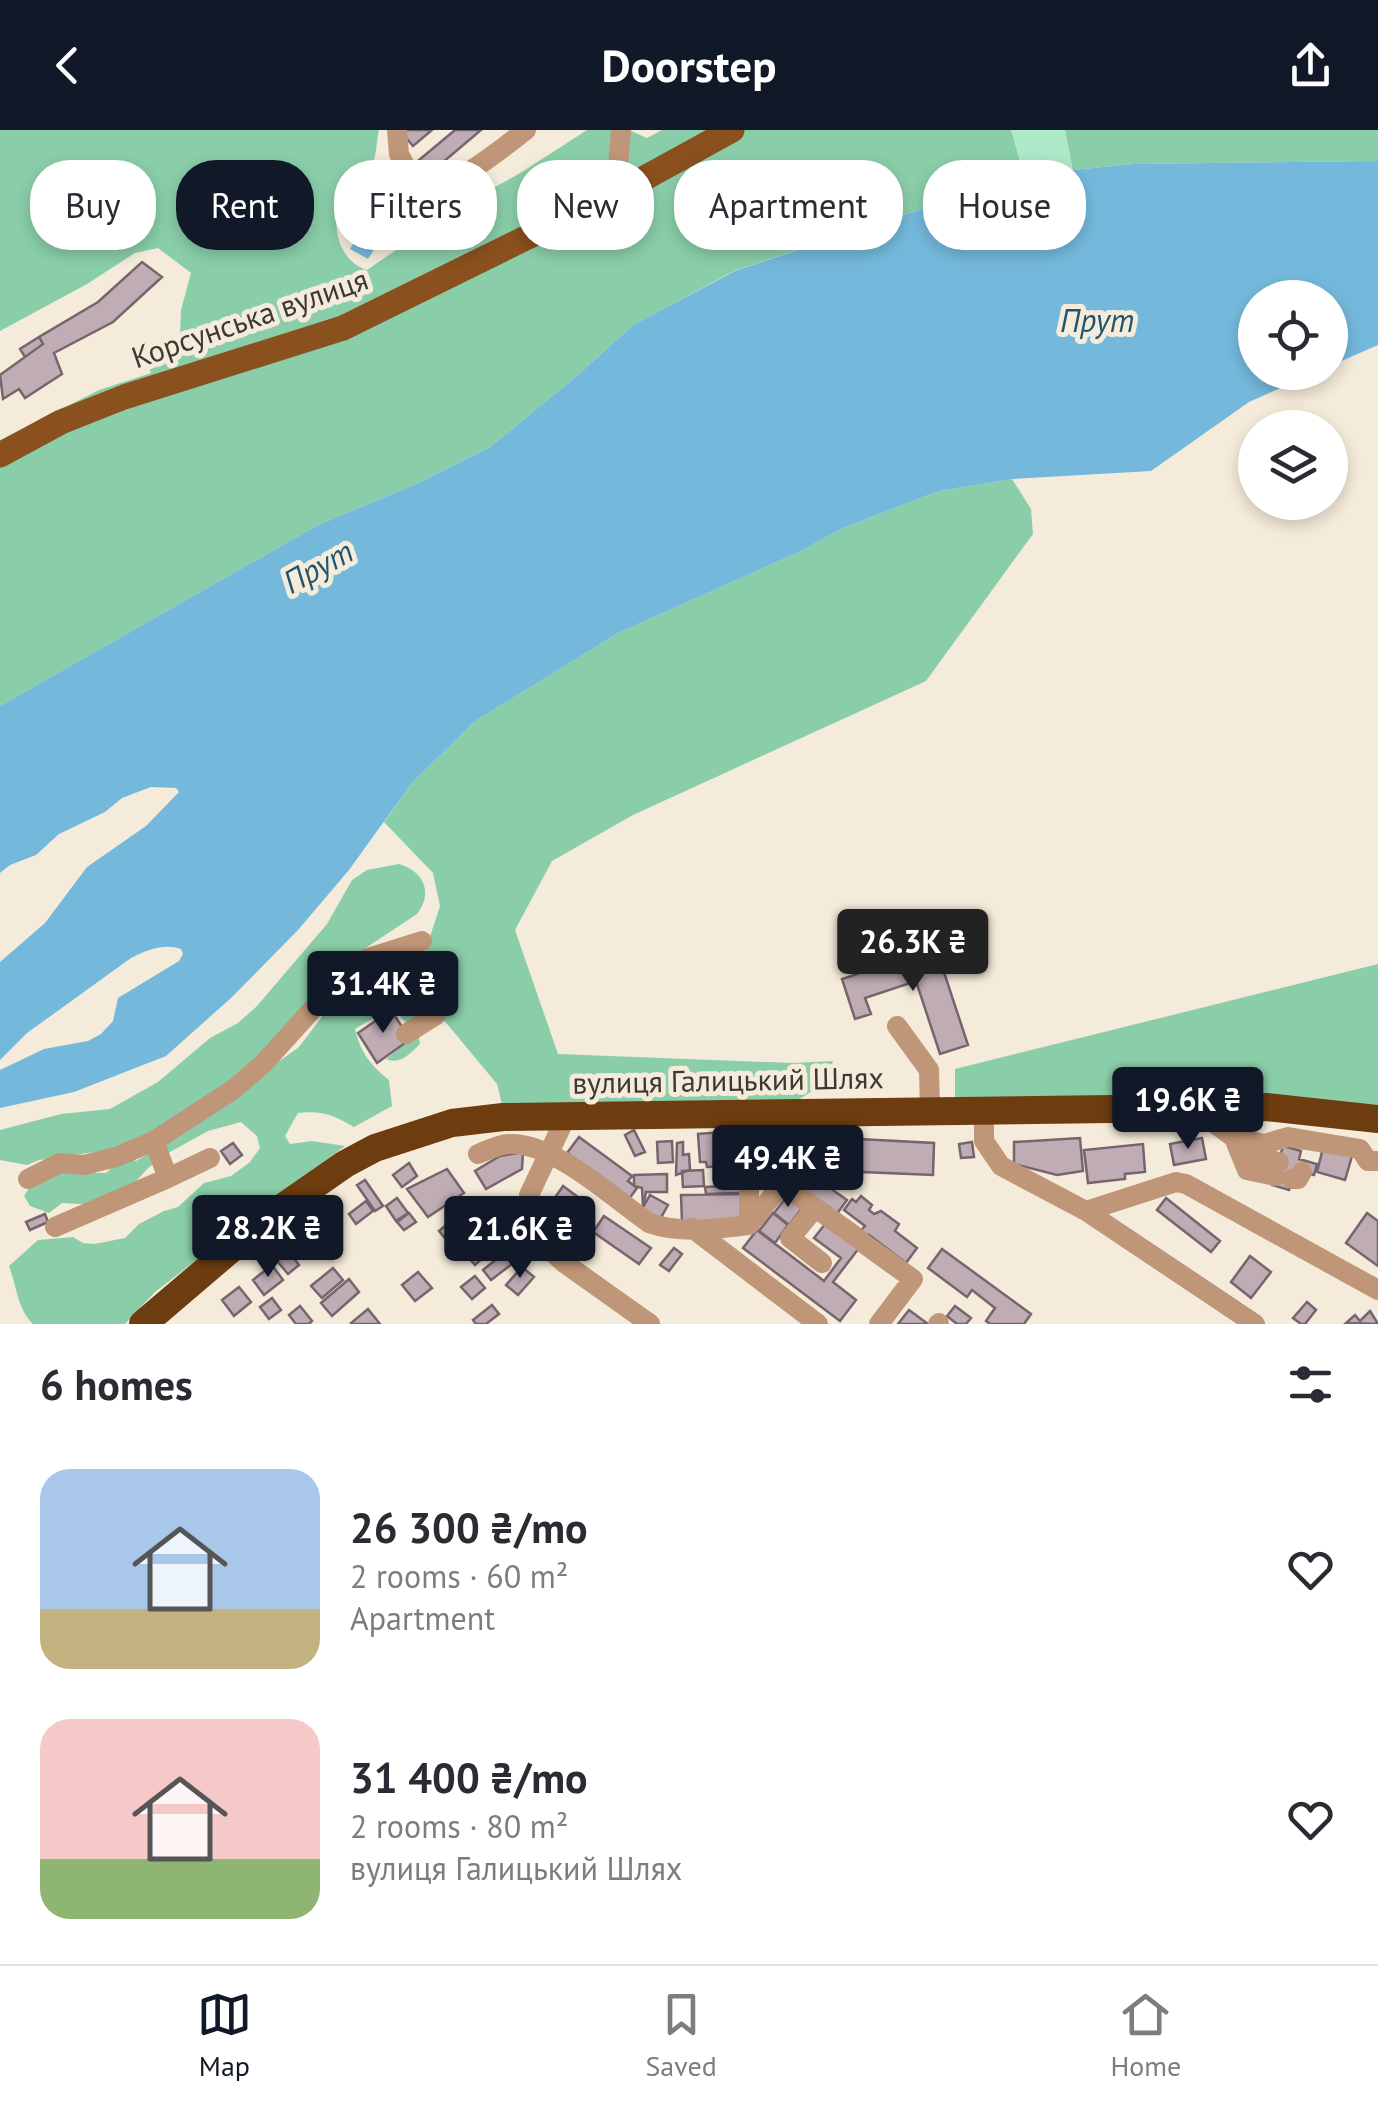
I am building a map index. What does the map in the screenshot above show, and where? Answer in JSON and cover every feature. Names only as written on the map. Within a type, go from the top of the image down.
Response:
[{"type":"highway","name":"вулиця Галицький Шлях","points":[[144,1324],[266,1218],[345,1164],[375,1148],[452,1123],[503,1117],[1266,1107],[1297,1157],[1378,1119]]},
{"type":"main road","name":"Корсунська вулиця","points":[[654,172],[732,130]]},
{"type":"main road","name":"Корсунська вулиця","points":[[0,456],[62,422],[124,397],[343,328],[517,242]]},
{"type":"street","points":[[397,130],[404,167],[416,189],[426,190],[454,180],[526,130]]},
{"type":"street","points":[[618,160],[620,130]]},
{"type":"street","points":[[28,1179],[60,1163],[100,1162],[154,1141],[234,1089],[263,1064],[348,970],[368,958],[422,941]]},
{"type":"street","points":[[406,1034],[436,1015]]},
{"type":"street","points":[[897,1026],[929,1070],[930,1110]]},
{"type":"street","points":[[1193,1108],[1233,1137],[1251,1156],[1369,1155]]},
{"type":"street","points":[[984,1110],[984,1141],[1001,1166],[1086,1211],[1255,1324]]},
{"type":"street","points":[[566,1116],[530,1195],[529,1224],[536,1238],[563,1262],[650,1324]]},
{"type":"street","points":[[1233,1137],[1264,1144],[1288,1137],[1297,1157]]},
{"type":"street","points":[[154,1141],[168,1178]]},
{"type":"street","points":[[478,1154],[503,1144],[522,1144],[548,1152],[649,1223],[661,1227],[749,1224],[782,1184],[914,1279],[879,1324]]},
{"type":"street","points":[[749,1157],[749,1224]]},
{"type":"street","points":[[54,1227],[210,1158]]},
{"type":"street","points":[[1086,1211],[1176,1182],[1186,1184],[1378,1290]]},
{"type":"street","points":[[815,1208],[790,1238],[822,1263]]},
{"type":"street","points":[[692,1228],[818,1324]]},
{"type":"green space","points":[[0,130],[379,130],[374,160],[334,160],[334,250],[343,250],[349,259],[367,270],[396,250],[497,250],[497,186],[517,175],[517,250],[654,250],[654,160],[541,160],[587,130],[629,130],[647,138],[662,130],[1011,130],[1020,160],[923,160],[923,208],[903,215],[903,160],[674,160],[674,250],[797,250],[734,271],[633,325],[490,447],[416,484],[318,525],[0,706],[0,440],[99,390],[151,373],[145,355],[180,335],[181,310],[191,273],[156,248],[156,160],[30,160],[30,250],[149,250],[135,253],[0,331]]},
{"type":"green space","points":[[1011,130],[1065,130],[1071,160],[1020,160]]},
{"type":"green space","points":[[1065,130],[1378,130],[1378,161],[1133,164],[1086,169],[1086,160],[1071,160]]},
{"type":"green space","points":[[1012,479],[1031,509],[1033,534],[926,681],[633,815],[552,861],[515,930],[558,1054],[793,1063],[833,1061],[828,1080],[794,1103],[504,1113],[497,1084],[438,1013],[431,997],[425,952],[440,906],[433,873],[384,822],[411,784],[474,722],[618,633],[799,552],[843,528],[939,491]]},
{"type":"green space","points":[[399,864],[414,872],[423,883],[425,898],[417,914],[355,955],[266,1055],[137,1146],[27,1165],[0,1160],[0,1130],[61,1114],[110,1109],[158,1082],[210,1038],[238,1023],[327,924],[352,880],[367,870]]},
{"type":"green space","points":[[1378,964],[1378,1113],[955,1101],[955,1069]]},
{"type":"green space","points":[[374,970],[394,977],[407,990],[421,1028],[420,1044],[396,1061],[386,1059],[411,1039],[407,1024],[396,1011],[379,1008],[372,1019],[355,1029],[367,1058],[389,1080],[392,1106],[354,1127],[328,1114],[298,1113],[285,1136],[290,1144],[312,1141],[345,1146],[216,1241],[155,1292],[125,1324],[33,1324],[20,1304],[9,1266],[38,1240],[73,1237],[94,1244],[125,1238],[139,1224],[178,1207],[204,1183],[231,1176],[250,1162],[260,1148],[257,1136],[241,1122],[208,1131],[148,1168],[129,1189],[96,1205],[62,1203],[49,1213],[30,1206],[24,1196],[39,1172],[106,1173],[124,1156],[136,1161],[299,1047],[356,972]]},
{"type":"water","name":"Прут","points":[[1378,161],[1378,345],[1348,358],[1348,280],[1238,280],[1238,390],[1276,390],[1249,402],[1151,471],[1012,479],[939,491],[843,528],[799,552],[618,633],[474,722],[411,784],[349,870],[298,930],[166,1056],[74,1092],[0,1108],[0,1070],[44,1049],[88,1041],[101,1034],[113,1021],[118,998],[179,961],[183,954],[181,949],[161,947],[131,958],[27,1033],[0,1060],[0,962],[45,923],[87,867],[146,826],[179,792],[176,788],[151,787],[122,798],[105,812],[59,834],[36,855],[0,873],[0,706],[318,525],[416,484],[490,447],[633,325],[735,271],[798,250],[903,250],[903,215],[923,209],[923,250],[1086,250],[1086,169],[1133,164]]},
{"type":"water","points":[[352,250],[374,250],[368,259]]},
{"type":"building","points":[[432,130],[413,146],[402,133]]},
{"type":"building","points":[[455,130],[481,130],[445,160],[419,160]]},
{"type":"building","points":[[142,262],[162,277],[113,322],[54,353],[62,374],[25,398],[19,389],[3,399],[0,375],[43,344],[39,337],[98,302]]},
{"type":"building","points":[[39,337],[43,344],[25,357],[20,349]]},
{"type":"building","points":[[936,948],[968,1045],[940,1054],[916,981],[865,998],[871,1014],[855,1019],[842,979]]},
{"type":"building","points":[[391,1010],[404,1030],[405,1043],[377,1063],[358,1033]]},
{"type":"building","points":[[634,1130],[645,1152],[635,1156],[625,1135]]},
{"type":"building","points":[[722,1132],[722,1142],[728,1142],[729,1166],[707,1167],[706,1162],[700,1162],[698,1134]]},
{"type":"building","points":[[579,1137],[632,1176],[628,1181],[637,1188],[629,1199],[567,1153]]},
{"type":"building","points":[[840,1138],[934,1143],[933,1175],[838,1171]]},
{"type":"building","points":[[1080,1138],[1083,1171],[1057,1175],[1014,1164],[1014,1142]]},
{"type":"building","points":[[1202,1138],[1206,1159],[1174,1165],[1170,1144]]},
{"type":"building","points":[[672,1141],[673,1162],[658,1163],[657,1142]]},
{"type":"building","points":[[683,1142],[683,1155],[689,1154],[690,1170],[676,1175],[677,1143]]},
{"type":"building","points":[[972,1142],[974,1157],[961,1158],[959,1144]]},
{"type":"building","points":[[233,1143],[242,1155],[230,1164],[221,1151]]},
{"type":"building","points":[[1143,1144],[1145,1172],[1125,1174],[1125,1179],[1088,1183],[1084,1150]]},
{"type":"building","points":[[1283,1146],[1301,1151],[1299,1159],[1317,1164],[1314,1175],[1295,1170],[1289,1190],[1272,1185]]},
{"type":"building","points":[[1323,1148],[1352,1156],[1345,1180],[1317,1172]]},
{"type":"building","points":[[523,1152],[522,1169],[486,1189],[475,1171],[500,1156]]},
{"type":"building","points":[[742,1154],[740,1193],[706,1194],[705,1187],[725,1186],[724,1167],[730,1167],[729,1155]]},
{"type":"building","points":[[786,1157],[847,1200],[836,1215],[775,1171]]},
{"type":"building","points":[[409,1163],[417,1176],[402,1187],[393,1175]]},
{"type":"building","points":[[447,1169],[464,1193],[428,1217],[407,1189]]},
{"type":"building","points":[[703,1170],[704,1186],[683,1187],[682,1171]]},
{"type":"building","points":[[667,1174],[667,1192],[646,1192],[643,1208],[642,1188],[634,1186],[634,1175]]},
{"type":"building","points":[[365,1180],[383,1206],[375,1211],[357,1185]]},
{"type":"building","points":[[563,1186],[586,1203],[573,1221],[550,1205]]},
{"type":"building","points":[[742,1194],[742,1221],[682,1222],[681,1195]]},
{"type":"building","points":[[650,1195],[668,1205],[659,1221],[641,1211]]},
{"type":"building","points":[[788,1195],[803,1207],[789,1225],[774,1213]]},
{"type":"building","points":[[861,1196],[872,1205],[869,1210],[874,1214],[881,1211],[899,1224],[895,1231],[917,1248],[906,1263],[869,1235],[833,1282],[856,1300],[840,1321],[743,1248],[757,1230],[824,1281],[841,1258],[814,1238],[826,1223],[857,1235],[865,1226],[844,1210],[852,1199],[856,1202]]},
{"type":"building","points":[[397,1198],[408,1213],[396,1221],[386,1206]]},
{"type":"building","points":[[1166,1198],[1220,1241],[1211,1252],[1157,1210]]},
{"type":"building","points":[[366,1201],[373,1211],[356,1224],[349,1214]]},
{"type":"building","points":[[409,1213],[416,1222],[404,1230],[397,1222]]},
{"type":"building","points":[[773,1213],[788,1225],[775,1243],[759,1231]]},
{"type":"building","points":[[1367,1213],[1378,1221],[1378,1266],[1346,1243]]},
{"type":"building","points":[[45,1214],[48,1222],[30,1230],[26,1222]]},
{"type":"building","points":[[457,1216],[467,1228],[449,1243],[439,1231]]},
{"type":"building","points":[[604,1216],[651,1248],[639,1264],[593,1232]]},
{"type":"building","points":[[329,1227],[340,1241],[329,1249],[318,1235]]},
{"type":"building","points":[[488,1241],[494,1248],[475,1265],[468,1257]]},
{"type":"building","points":[[284,1245],[299,1265],[288,1274],[272,1255]]},
{"type":"building","points":[[674,1248],[682,1254],[669,1271],[660,1265]]},
{"type":"building","points":[[942,1249],[1031,1314],[1024,1324],[990,1324],[986,1321],[995,1308],[972,1290],[967,1297],[928,1268]]},
{"type":"building","points":[[504,1253],[512,1264],[491,1280],[483,1270]]},
{"type":"building","points":[[1250,1256],[1271,1272],[1251,1298],[1231,1282]]},
{"type":"building","points":[[272,1265],[283,1280],[264,1295],[253,1280]]},
{"type":"building","points":[[522,1267],[534,1277],[518,1295],[506,1285]]},
{"type":"building","points":[[333,1268],[343,1280],[322,1298],[311,1286]]},
{"type":"building","points":[[418,1272],[432,1288],[415,1301],[402,1285]]},
{"type":"building","points":[[475,1276],[485,1288],[472,1299],[461,1287]]},
{"type":"building","points":[[349,1279],[359,1292],[332,1316],[321,1303]]},
{"type":"building","points":[[239,1287],[251,1302],[234,1316],[222,1300]]},
{"type":"building","points":[[272,1298],[281,1310],[269,1319],[260,1307]]},
{"type":"building","points":[[1307,1302],[1316,1310],[1301,1324],[1293,1318]]},
{"type":"building","points":[[492,1305],[499,1314],[486,1324],[476,1324],[473,1320]]},
{"type":"building","points":[[300,1306],[312,1321],[309,1324],[296,1324],[289,1315]]},
{"type":"building","points":[[955,1306],[971,1318],[966,1324],[957,1324],[947,1316]]},
{"type":"building","points":[[368,1309],[380,1324],[351,1323]]},
{"type":"building","points":[[909,1310],[928,1324],[898,1324]]},
{"type":"building","points":[[1370,1311],[1378,1324],[1346,1323],[1355,1315],[1360,1321]]}]
